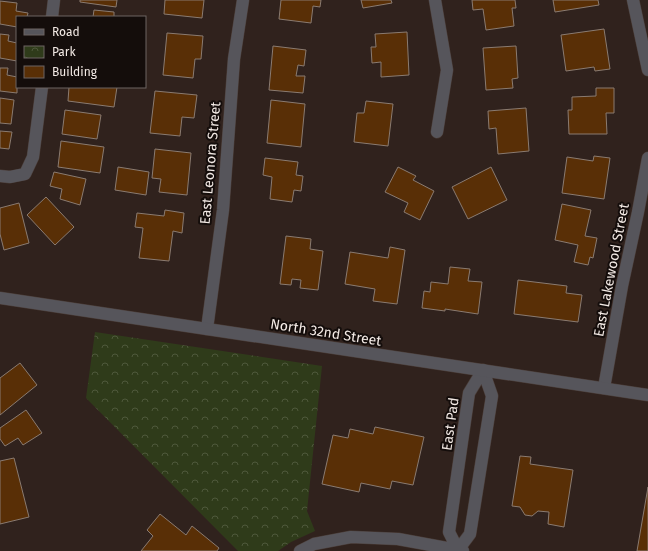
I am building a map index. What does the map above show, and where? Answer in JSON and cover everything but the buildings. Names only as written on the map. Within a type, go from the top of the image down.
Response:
[{"type":"street","points":[[52,16],[54,0]]},
{"type":"street","name":"East Leonora Street","points":[[207,329],[223,210],[234,59],[243,0]]},
{"type":"street","points":[[435,0],[447,70],[437,132]]},
{"type":"street","points":[[633,0],[648,70]]},
{"type":"street","points":[[0,176],[10,177],[25,174],[33,157],[42,88]]},
{"type":"street","name":"East Lakewood Street","points":[[604,388],[622,286],[648,158]]},
{"type":"street","name":"North 32nd Street","points":[[0,298],[648,394]]},
{"type":"street","points":[[300,551],[314,544],[351,536],[398,539],[461,550],[470,534],[492,396],[483,370]]},
{"type":"street","name":"East Pad","points":[[461,550],[449,532],[469,393],[483,370]]},
{"type":"green space","points":[[95,332],[322,366],[307,511],[315,531],[291,542],[278,551],[238,551],[86,398]]}]
